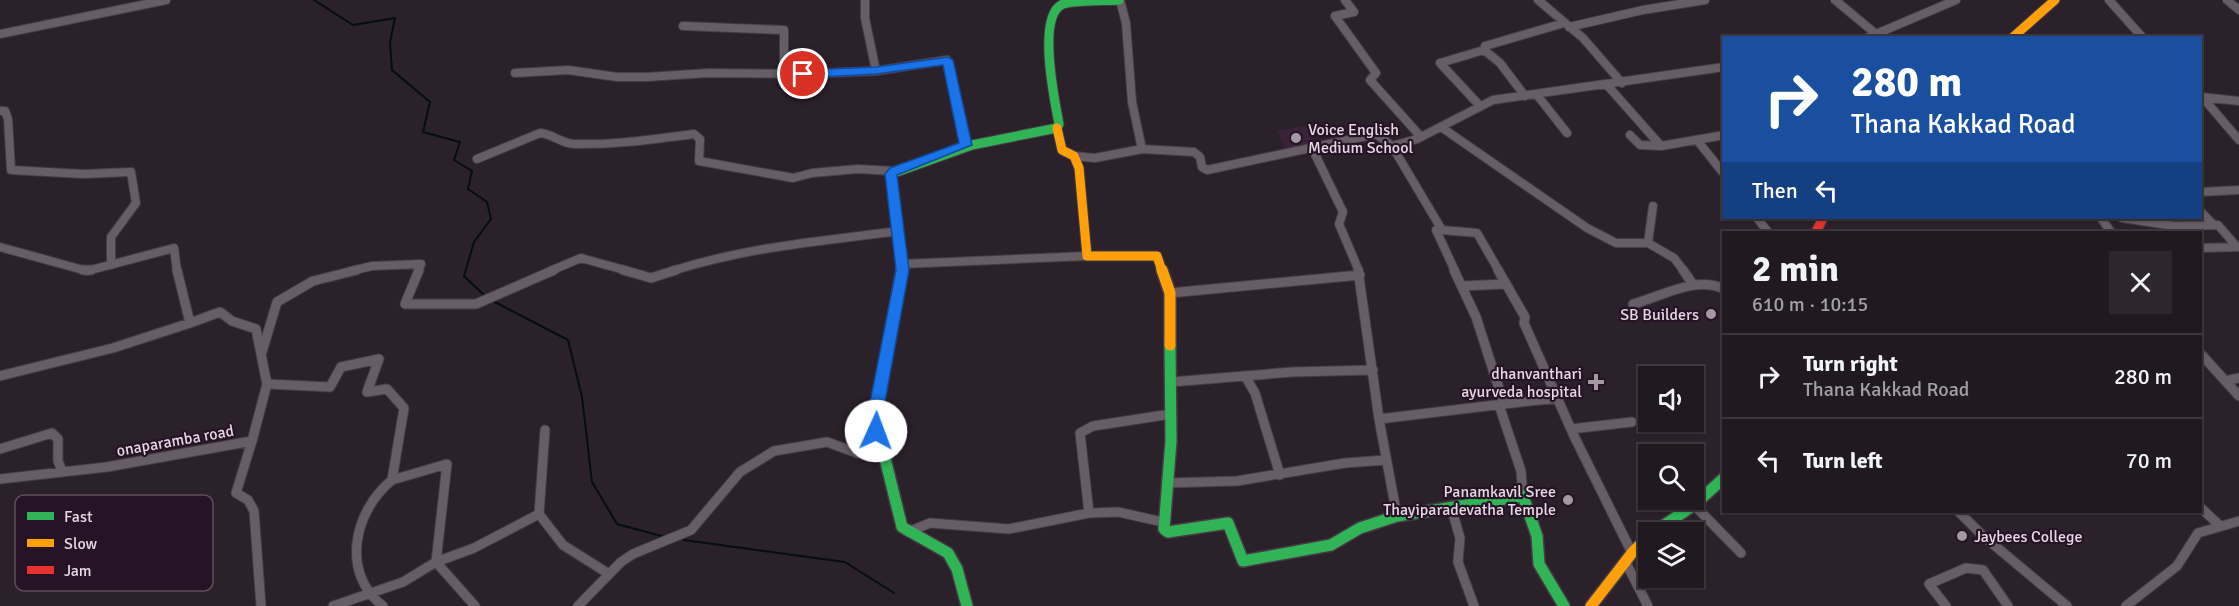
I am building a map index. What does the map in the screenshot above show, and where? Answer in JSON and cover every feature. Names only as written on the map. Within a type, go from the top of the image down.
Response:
[{"type":"main road","points":[[1119,0],[1066,3],[1057,6],[1050,15],[1051,74],[1062,150],[1074,156],[1080,178],[1087,256],[1156,256],[1170,293],[1171,414],[1164,529],[1168,532],[1228,523],[1242,561],[1331,545],[1360,528],[1397,516],[1523,496],[1537,536],[1539,564],[1564,606]]},
{"type":"main road","points":[[2007,36],[2045,0]]},
{"type":"main road","points":[[2014,36],[2055,0]]},
{"type":"main road","points":[[967,606],[957,569],[948,553],[908,532],[899,521],[875,418],[902,264],[891,186],[894,171],[966,145],[996,137],[1057,128]]},
{"type":"main road","points":[[1704,496],[1722,480]]},
{"type":"main road","points":[[1669,522],[1687,510]]},
{"type":"main road","points":[[1591,606],[1638,547]]},
{"type":"street","points":[[0,34],[165,0]]},
{"type":"street","points":[[865,0],[865,18],[876,71]]},
{"type":"street","points":[[1119,0],[1126,23],[1132,102],[1142,149]]},
{"type":"street","points":[[1345,0],[1354,12],[1335,16],[1376,73],[1370,80],[1421,137]]},
{"type":"street","points":[[1538,0],[1583,39],[1622,83]]},
{"type":"street","points":[[1480,106],[1440,63],[1484,50],[1485,46],[1566,25],[1705,0]]},
{"type":"street","points":[[1835,0],[1876,34]]},
{"type":"street","points":[[1872,36],[1956,0]]},
{"type":"street","points":[[2109,0],[2142,36]]},
{"type":"street","points":[[2228,0],[2239,10]]},
{"type":"street","points":[[683,26],[783,30],[786,40],[784,73]]},
{"type":"street","points":[[1484,50],[1515,80],[1525,96]]},
{"type":"street","points":[[515,73],[568,70],[646,78],[708,73],[876,71],[948,60],[966,145]]},
{"type":"street","points":[[1392,146],[1421,137],[1493,100],[1722,67]]},
{"type":"street","points":[[1607,85],[1661,146]]},
{"type":"street","points":[[1537,95],[1567,133]]},
{"type":"street","points":[[2202,97],[2239,101]]},
{"type":"street","points":[[2202,97],[2239,140]]},
{"type":"street","points":[[0,111],[5,111],[8,119],[10,170],[83,174],[131,172],[136,203],[111,237],[111,265]]},
{"type":"street","points":[[1441,127],[1587,228],[1616,243],[1648,243],[1674,258],[1692,283]]},
{"type":"street","points":[[477,159],[540,133],[551,134],[561,141],[573,144],[638,141],[694,134],[700,139],[699,161],[714,165],[793,178],[812,173],[858,169],[894,171]]},
{"type":"street","points":[[1074,156],[1095,158],[1142,149],[1194,152],[1200,157],[1202,167],[1207,170],[1376,134],[1392,146],[1442,230]]},
{"type":"street","points":[[1630,135],[1640,146],[1661,146],[1722,135]]},
{"type":"street","points":[[1697,140],[1722,171]]},
{"type":"street","points":[[1312,148],[1342,212],[1339,224],[1360,275],[1379,419],[1397,516]]},
{"type":"street","points":[[2202,192],[2239,190]]},
{"type":"street","points":[[1648,243],[1653,206]]},
{"type":"street","points":[[2202,213],[2214,225]]},
{"type":"street","points":[[1758,219],[1767,231]]},
{"type":"street","points":[[2129,219],[2175,226],[2218,225],[2238,247]]},
{"type":"street","points":[[1523,496],[1521,471],[1476,317],[1436,230],[1477,233],[1525,317],[1524,323],[1571,429],[1632,553]]},
{"type":"street","points":[[262,353],[277,302],[313,281],[372,266],[421,264],[405,304],[476,304],[581,258],[651,278],[720,256],[754,249],[899,231]]},
{"type":"street","points":[[0,247],[87,271],[174,248],[180,290],[190,323]]},
{"type":"street","points":[[2202,248],[2238,247]]},
{"type":"street","points":[[902,264],[981,258],[1087,256]]},
{"type":"street","points":[[1170,293],[1360,275]]},
{"type":"street","points":[[1633,304],[1664,296],[1692,283],[1717,285],[1722,288]]},
{"type":"street","points":[[1462,286],[1505,284]]},
{"type":"street","points":[[0,376],[113,348],[220,312],[231,321],[256,329],[262,353],[267,384],[252,441]]},
{"type":"street","points":[[2202,355],[2239,396]]},
{"type":"street","points":[[267,384],[330,387],[341,367],[379,359],[367,392],[387,389],[404,408],[392,480]]},
{"type":"street","points":[[1171,381],[1373,370]]},
{"type":"street","points":[[1245,376],[1255,393],[1280,474]]},
{"type":"street","points":[[2225,381],[2239,378]]},
{"type":"street","points":[[1379,419],[1557,398]]},
{"type":"street","points":[[1089,513],[1080,433],[1093,426],[1171,414]]},
{"type":"street","points":[[1571,429],[1632,422]]},
{"type":"street","points":[[545,430],[539,514],[563,545],[609,574]]},
{"type":"street","points":[[0,449],[52,433],[58,439],[58,461],[62,471]]},
{"type":"street","name":"onaparamba road","points":[[0,479],[107,467],[252,441],[236,493],[248,501],[254,511],[261,606]]},
{"type":"street","points":[[578,606],[609,574],[633,554],[691,530],[740,472],[774,451],[797,445],[827,442],[857,453],[885,458]]},
{"type":"street","points":[[1167,483],[1237,480],[1345,463],[1386,460]]},
{"type":"street","points":[[383,606],[369,594],[358,566],[356,542],[376,492],[392,480],[447,464],[436,562],[475,606]]},
{"type":"street","points":[[1451,507],[1460,538],[1458,562],[1474,606]]},
{"type":"street","points":[[2202,509],[2219,525]]},
{"type":"street","points":[[1699,510],[1741,553]]},
{"type":"street","points":[[908,532],[930,523],[1009,529],[1089,513],[1118,512],[1163,522]]},
{"type":"street","points":[[1960,513],[1982,535],[2067,606]]},
{"type":"street","points":[[333,606],[403,582],[436,562],[474,548],[539,514]]},
{"type":"street","points":[[2126,606],[2177,566],[2198,533],[2239,520]]},
{"type":"street","points":[[1626,563],[1648,606]]},
{"type":"street","points":[[1946,606],[1929,584],[1966,568],[1983,570],[2008,606]]},
{"type":"shaded area","name":"Voice English Medium School","points":[[1306,126],[1316,145],[1286,150],[1277,131]]},
{"type":"waterway","points":[[314,0],[353,25],[395,18],[390,42],[392,70],[430,102],[423,132],[460,142],[454,160],[472,171],[468,189],[487,202],[491,219],[474,242],[464,276],[485,296]]},
{"type":"waterway","points":[[493,301],[568,340],[582,397],[592,482],[617,524],[665,537]]},
{"type":"waterway","points":[[684,540],[845,562],[894,593]]},
{"type":"traffic: fast","points":[[967,606],[957,569],[948,553],[902,527],[875,418],[902,270],[891,174],[972,145],[1057,128],[1059,124],[1049,59],[1050,24],[1055,11],[1063,4],[1119,0]]},
{"type":"traffic: fast","points":[[1170,345],[1171,441],[1164,529],[1168,532],[1228,523],[1243,561],[1331,545],[1360,528],[1397,516],[1523,496],[1537,536],[1539,564],[1564,606]]},
{"type":"traffic: fast","points":[[1669,522],[1694,505],[1722,480]]},
{"type":"traffic: slow","points":[[2014,36],[2055,0]]},
{"type":"traffic: slow","points":[[1057,128],[1062,150],[1074,156],[1079,168],[1087,256],[1157,256],[1170,293],[1170,345]]},
{"type":"traffic: slow","points":[[1591,606],[1638,547]]},
{"type":"traffic: jam","points":[[1816,231],[1822,219]]},
{"type":"place","name":"Voice English Medium School","points":[[1296,138]]},
{"type":"place","name":"SB Builders","points":[[1711,314]]},
{"type":"place","name":"dhanvanthari ayurveda hospital","points":[[1596,382]]},
{"type":"place","name":"Panamkavil Sree Thayiparadevatha Temple","points":[[1568,500]]},
{"type":"place","name":"Jaybees College","points":[[1962,536]]},
{"type":"route","points":[[803,74],[876,71],[948,60],[954,100],[966,145],[891,174],[903,270],[875,418],[876,431]]}]
